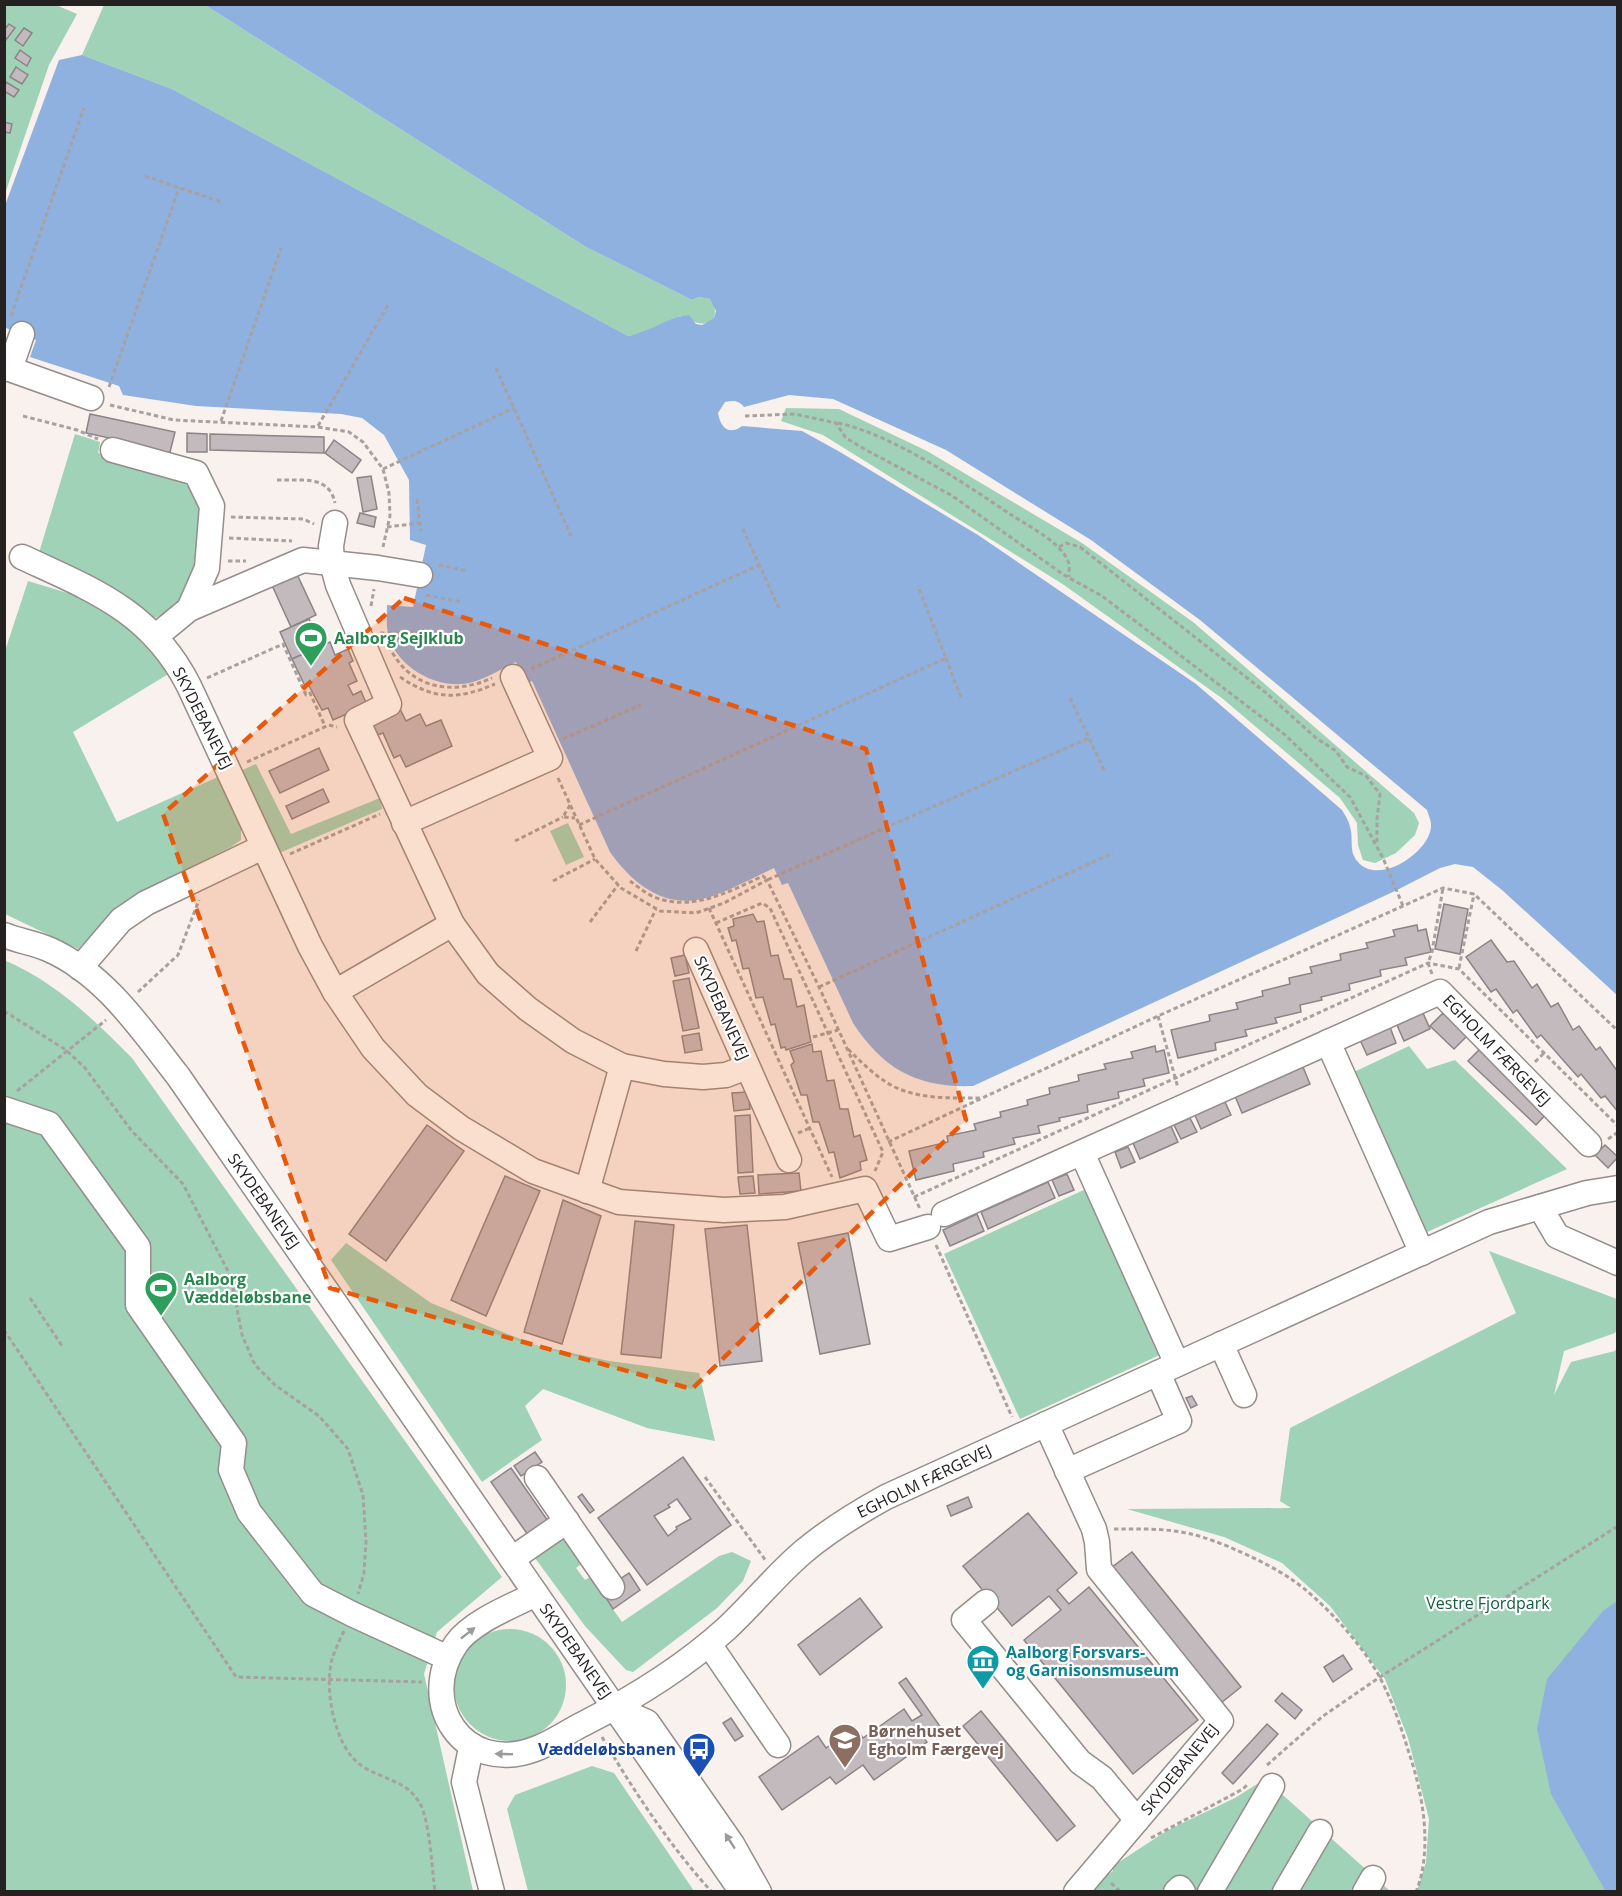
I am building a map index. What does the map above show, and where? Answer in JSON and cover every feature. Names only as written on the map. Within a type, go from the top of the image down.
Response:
[{"type":"street","points":[[15,328],[7,368],[99,395]]},
{"type":"street","points":[[113,450],[196,473],[212,506],[207,568],[189,609]]},
{"type":"street","points":[[335,523],[331,546],[332,563],[338,585],[389,704],[357,720]]},
{"type":"street","name":"SKYDEBANEVEJ","points":[[22,557],[102,594],[126,610],[146,627],[182,671],[310,946],[335,992],[374,1048],[417,1095],[461,1128],[533,1171],[619,1202],[724,1210],[785,1208],[865,1189]]},
{"type":"street","points":[[155,637],[189,609],[303,560],[423,577]]},
{"type":"street","points":[[400,815],[547,753],[503,677]]},
{"type":"street","name":"SKYDEBANEVEJ","points":[[357,720],[452,924],[488,974],[528,1010],[573,1041],[622,1066],[664,1074],[703,1077],[726,1075],[747,1067]]},
{"type":"street","points":[[80,968],[121,920],[138,908],[267,855]]},
{"type":"street","points":[[335,992],[452,924]]},
{"type":"street","name":"SKYDEBANEVEJ","points":[[4,935],[48,949],[80,968],[124,1006],[178,1076],[742,1892]]},
{"type":"street","name":"SKYDEBANEVEJ","points":[[696,950],[789,1160]]},
{"type":"street","name":"EGHOLM FÆRGEVEJ","points":[[865,1189],[889,1239],[936,1221],[1082,1152],[1440,992],[1589,1144]]},
{"type":"street","points":[[1328,1042],[1422,1253]]},
{"type":"street","points":[[587,1191],[622,1066]]},
{"type":"street","points":[[8,1108],[49,1124],[138,1247],[138,1305],[234,1443],[231,1470],[249,1512],[313,1594],[448,1658]]},
{"type":"street","points":[[1067,1471],[1179,1421],[1167,1369],[1082,1152]]},
{"type":"street","name":"EGHOLM FÆRGEVEJ","points":[[615,1708],[659,1681],[709,1644],[802,1552],[843,1521],[886,1497],[1489,1222],[1587,1193],[1617,1188]]},
{"type":"street","points":[[1540,1207],[1557,1236],[1617,1263]]},
{"type":"street","points":[[1221,1344],[1244,1395]]},
{"type":"street","name":"SKYDEBANEVEJ","points":[[1046,1424],[1094,1529],[1099,1569],[1221,1721],[1143,1830],[1076,1892]]},
{"type":"street","points":[[537,1478],[612,1587]]},
{"type":"street","points":[[512,1560],[567,1521]]},
{"type":"street","name":"SKYDEBANEVEJ","points":[[536,1594],[468,1631],[457,1642],[448,1658],[442,1682],[444,1705],[451,1728],[471,1748],[493,1754],[515,1755],[535,1749],[615,1708]]},
{"type":"street","points":[[986,1602],[964,1620],[1080,1762],[1102,1778],[1143,1830]]},
{"type":"street","points":[[709,1644],[778,1746]]},
{"type":"street","points":[[615,1708],[647,1722],[732,1844],[759,1892]]},
{"type":"street","points":[[471,1748],[464,1782],[492,1892]]},
{"type":"street","points":[[1210,1892],[1262,1779]]},
{"type":"street","points":[[1285,1892],[1320,1832]]},
{"type":"street","points":[[1176,1892],[1180,1888],[1183,1892]]},
{"type":"path","points":[[15,328],[84,108]]},
{"type":"path","points":[[145,176],[221,202]]},
{"type":"path","points":[[99,395],[179,188]]},
{"type":"path","points":[[221,422],[281,248]]},
{"type":"path","points":[[318,427],[389,303]]},
{"type":"path","points":[[496,368],[572,538]]},
{"type":"path","points":[[383,469],[514,408]]},
{"type":"path","points":[[745,416],[795,414],[853,426],[880,438],[941,470],[1059,548],[1068,560],[1068,577]]},
{"type":"path","points":[[23,416],[77,430],[100,439],[113,450]]},
{"type":"path","points":[[836,423],[846,438],[951,495],[1068,577],[1102,596],[1284,734],[1350,797],[1383,858],[1404,906]]},
{"type":"path","points":[[277,480],[319,482],[328,486],[334,498],[335,523]]},
{"type":"path","points":[[417,499],[421,531]]},
{"type":"path","points":[[212,516],[303,519]]},
{"type":"path","points":[[387,527],[420,523]]},
{"type":"path","points":[[743,530],[779,608]]},
{"type":"path","points":[[227,538],[296,542]]},
{"type":"path","points":[[1059,548],[1066,543],[1080,547],[1265,692],[1316,738],[1336,752],[1347,767],[1366,776],[1380,794],[1377,846]]},
{"type":"path","points":[[385,639],[401,665],[414,676],[439,687],[476,685],[503,677],[759,565]]},
{"type":"path","points":[[423,577],[468,570]]},
{"type":"path","points":[[423,577],[462,602]]},
{"type":"path","points":[[918,586],[963,700]]},
{"type":"path","points":[[379,633],[429,632]]},
{"type":"path","points":[[189,686],[283,644],[306,694],[310,693],[325,726]]},
{"type":"path","points":[[579,825],[946,658]]},
{"type":"path","points":[[1070,698],[1104,770]]},
{"type":"path","points":[[641,705],[547,753],[595,859],[618,885],[660,911],[696,913],[724,903],[767,880],[1089,738]]},
{"type":"path","points":[[229,770],[329,724],[339,728],[357,720]]},
{"type":"path","points":[[515,841],[563,817],[570,805]]},
{"type":"path","points":[[267,855],[400,815]]},
{"type":"path","points":[[563,817],[576,819]]},
{"type":"path","points":[[819,987],[1113,853]]},
{"type":"path","points":[[553,880],[595,859]]},
{"type":"path","points":[[630,881],[652,896],[675,903],[702,901],[763,876],[819,987],[846,1047],[888,1084],[918,1095],[984,1098]]},
{"type":"path","points":[[590,922],[618,885]]},
{"type":"path","points":[[1428,963],[1443,888]]},
{"type":"path","points":[[888,1142],[1443,888],[1474,894],[1617,1031]]},
{"type":"path","points":[[8,1108],[66,1050],[124,1006],[178,955],[199,901],[205,894]]},
{"type":"path","points":[[1459,969],[1474,894]]},
{"type":"path","points":[[716,923],[762,903],[770,908],[883,1152],[865,1189]]},
{"type":"path","points":[[636,951],[656,909]]},
{"type":"path","points":[[709,909],[840,1195]]},
{"type":"path","points":[[4,1011],[66,1050],[85,1068],[131,1130],[183,1184],[231,1277],[242,1335],[255,1365],[275,1385],[319,1416],[348,1449],[363,1495],[366,1541],[364,1574],[352,1614],[332,1657],[329,1679],[331,1708],[350,1756],[362,1767],[401,1784],[419,1801],[424,1814],[435,1892]]},
{"type":"path","points":[[1158,1017],[1174,1079],[1186,1106]]},
{"type":"path","points":[[813,1037],[838,1030]]},
{"type":"path","points":[[30,1298],[62,1346]]},
{"type":"path","points":[[4,1330],[236,1677],[442,1682]]},
{"type":"path","points":[[705,1477],[778,1577]]},
{"type":"path","points":[[1143,1830],[1262,1779],[1323,1716],[1380,1677],[1617,1526]]},
{"type":"path","points":[[1094,1529],[1151,1529],[1192,1534],[1241,1552],[1291,1579],[1330,1612],[1364,1653],[1380,1677],[1399,1723],[1418,1780],[1426,1840],[1416,1892]]},
{"type":"path","points":[[601,1735],[618,1765],[690,1869],[712,1892]]},
{"type":"highlighted area","points":[[404,598],[866,749],[966,1120],[692,1389],[330,1288],[163,814]]},
{"type":"green space","points":[[5,5],[56,5],[77,14],[49,65],[5,194]]},
{"type":"green space","points":[[104,5],[205,5],[586,247],[692,300],[699,297],[710,299],[715,308],[714,318],[702,324],[681,316],[639,334],[628,336],[172,89],[82,55]]},
{"type":"green space","points":[[786,408],[839,409],[927,451],[1082,543],[1193,622],[1414,813],[1419,823],[1415,835],[1396,853],[1375,863],[1363,860],[1358,845],[1357,823],[1340,798],[1223,699],[1064,585],[823,435],[781,421]]},
{"type":"green space","points":[[75,434],[100,442],[98,453],[173,471],[202,501],[197,579],[169,612],[150,620],[38,556]]},
{"type":"green space","points":[[28,581],[94,601],[127,627],[170,673],[73,732],[117,822],[218,777],[241,827],[241,840],[132,897],[78,949],[5,914],[5,651]]},
{"type":"green space","points":[[256,764],[291,834],[380,798],[382,809],[277,854],[238,772]]},
{"type":"green space","points":[[568,823],[584,857],[566,865],[550,831]]},
{"type":"green space","name":"Aalborg Væddeløbsbane","points":[[4,960],[41,979],[73,1003],[132,1058],[502,1577],[437,1632],[424,1674],[473,1891],[5,1891]]},
{"type":"green space","points":[[1409,1046],[1427,1069],[1455,1060],[1567,1169],[1427,1232],[1354,1072]]},
{"type":"green space","points":[[1086,1189],[1162,1354],[1020,1419],[944,1254]]},
{"type":"green space","points":[[346,1243],[431,1303],[535,1345],[609,1361],[699,1373],[715,1441],[647,1428],[543,1389],[525,1406],[542,1440],[482,1482],[331,1260]]},
{"type":"green space","name":"Vestre Fjordpark","points":[[1489,1251],[1617,1299],[1615,1333],[1564,1351],[1554,1395],[1571,1362],[1615,1351],[1617,1347],[1617,1891],[1417,1891],[1426,1862],[1429,1819],[1408,1738],[1385,1679],[1330,1606],[1282,1563],[1224,1537],[1127,1509],[1291,1508],[1280,1501],[1290,1428],[1516,1313]]},
{"type":"green space","points":[[563,1539],[581,1564],[576,1568],[585,1580],[590,1577],[622,1622],[719,1556],[732,1552],[751,1561],[743,1581],[717,1608],[633,1672],[626,1670],[585,1626],[535,1558]]},
{"type":"green space","points":[[510,1629],[531,1633],[550,1645],[562,1664],[566,1685],[562,1706],[550,1725],[531,1737],[510,1741],[489,1737],[470,1725],[458,1706],[454,1685],[458,1664],[470,1645],[489,1633]]},
{"type":"green space","points":[[592,1766],[614,1773],[694,1891],[528,1891],[507,1809],[515,1795]]},
{"type":"green space","points":[[1265,1779],[1390,1891],[1090,1892],[1101,1879],[1113,1871],[1113,1866],[1168,1830],[1235,1798]]},
{"type":"water","points":[[205,5],[1617,5],[1617,995],[1502,890],[1473,867],[1455,864],[1440,868],[1395,891],[973,1086],[953,1086],[918,1079],[889,1064],[864,1039],[853,1023],[788,883],[782,885],[774,868],[728,890],[702,899],[674,900],[650,891],[628,874],[610,852],[532,681],[526,684],[516,662],[484,678],[460,684],[433,680],[420,674],[399,656],[388,633],[387,605],[413,607],[426,545],[410,540],[409,480],[384,435],[362,418],[341,414],[196,406],[123,395],[119,386],[30,357],[36,340],[6,328],[5,330],[4,208],[59,60],[82,55],[172,89],[628,336],[681,316],[689,315],[696,324],[702,325],[714,318],[716,311],[710,299],[699,297],[692,300],[586,247]],"holes":[[[789,395],[833,399],[946,450],[1091,540],[1200,620],[1427,810],[1431,824],[1429,834],[1423,844],[1414,854],[1391,868],[1367,869],[1358,862],[1353,854],[1351,832],[1342,810],[1196,684],[978,535],[840,452],[802,431],[742,426],[729,430],[723,426],[718,413],[728,401],[738,402],[744,407]]]},
{"type":"water","points":[[1617,1601],[1618,1891],[1606,1892],[1551,1794],[1537,1729],[1547,1679],[1603,1611]]},
{"type":"building","points":[[9,24],[15,28],[6,40],[4,30]]},
{"type":"building","points":[[24,28],[32,33],[23,46],[15,40]]},
{"type":"building","points":[[20,50],[31,58],[27,66],[15,58]]},
{"type":"building","points":[[16,67],[28,75],[22,84],[10,77]]},
{"type":"building","points":[[6,82],[19,90],[14,97],[4,91]]},
{"type":"building","points":[[4,122],[12,124],[10,133],[4,132]]},
{"type":"building","points":[[90,414],[175,432],[169,456],[141,450],[142,445],[86,433]]},
{"type":"building","points":[[187,433],[207,434],[207,452],[187,452]]},
{"type":"building","points":[[210,434],[324,437],[324,453],[210,450]]},
{"type":"building","points":[[334,440],[361,460],[352,473],[325,453]]},
{"type":"building","points":[[371,476],[377,509],[363,512],[357,478]]},
{"type":"building","points":[[360,513],[376,517],[374,527],[357,523]]},
{"type":"building","points":[[295,570],[316,615],[291,627],[270,581]]},
{"type":"building","points":[[309,619],[321,646],[292,659],[280,632]]},
{"type":"building","points":[[330,642],[335,655],[348,649],[353,661],[349,663],[357,681],[348,685],[353,695],[361,691],[367,705],[333,720],[328,708],[322,710],[308,684],[305,686],[292,659]]},
{"type":"building","points":[[400,709],[406,721],[420,714],[426,726],[441,720],[452,746],[406,767],[400,755],[394,758],[383,733],[375,736],[370,724]]},
{"type":"building","points":[[319,748],[329,770],[280,793],[269,771]]},
{"type":"building","points":[[323,789],[329,802],[292,819],[286,806]]},
{"type":"building","points":[[1444,904],[1468,909],[1460,954],[1435,949]]},
{"type":"building","points":[[753,914],[757,922],[764,921],[771,956],[778,955],[784,979],[791,979],[797,1007],[804,1005],[811,1042],[786,1050],[785,1047],[781,1048],[775,1024],[771,1025],[763,997],[756,998],[749,968],[743,969],[736,940],[732,941],[728,928],[734,926],[733,919]]},
{"type":"building","points":[[1417,925],[1418,931],[1426,929],[1431,952],[1405,958],[1407,965],[1380,970],[1381,976],[1349,984],[1350,990],[1300,1005],[1301,1012],[1275,1018],[1277,1023],[1245,1030],[1247,1036],[1215,1043],[1216,1050],[1178,1058],[1171,1030],[1210,1021],[1209,1015],[1238,1009],[1236,1003],[1263,996],[1262,991],[1290,984],[1289,978],[1312,973],[1310,967],[1341,960],[1340,954],[1368,948],[1366,943],[1395,936],[1393,930]]},
{"type":"building","points":[[1491,940],[1507,962],[1514,961],[1532,988],[1537,984],[1551,1007],[1558,1003],[1573,1030],[1579,1026],[1596,1050],[1600,1047],[1618,1072],[1618,1112],[1605,1096],[1601,1098],[1581,1074],[1578,1077],[1541,1035],[1537,1038],[1517,1010],[1513,1013],[1496,989],[1491,992],[1466,957]]},
{"type":"building","points":[[685,955],[689,973],[675,976],[671,958]]},
{"type":"building","points":[[689,978],[699,1028],[683,1031],[673,981]]},
{"type":"building","points":[[1423,1013],[1430,1029],[1404,1041],[1397,1025]]},
{"type":"building","points":[[1443,1013],[1467,1036],[1454,1049],[1430,1026]]},
{"type":"building","points":[[1390,1027],[1396,1043],[1367,1055],[1360,1040]]},
{"type":"building","points":[[699,1033],[702,1050],[685,1053],[682,1036]]},
{"type":"building","points":[[812,1044],[813,1052],[821,1051],[827,1081],[834,1080],[840,1109],[848,1109],[854,1137],[860,1135],[867,1160],[860,1162],[861,1170],[840,1178],[834,1152],[829,1153],[819,1122],[813,1122],[807,1095],[801,1095],[791,1065],[794,1062],[790,1051]]},
{"type":"building","points":[[1155,1046],[1156,1052],[1164,1050],[1169,1073],[1143,1079],[1145,1086],[1118,1092],[1119,1098],[1087,1105],[1088,1112],[1059,1118],[1060,1121],[1038,1126],[1040,1133],[1013,1138],[1015,1144],[983,1152],[984,1157],[953,1164],[954,1171],[916,1180],[909,1151],[948,1142],[947,1136],[976,1130],[974,1124],[1001,1117],[1000,1112],[1028,1105],[1027,1100],[1050,1094],[1049,1088],[1079,1081],[1078,1075],[1106,1069],[1104,1064],[1133,1058],[1131,1052]]},
{"type":"building","points":[[1481,1048],[1548,1112],[1536,1125],[1468,1061]]},
{"type":"building","points":[[1303,1067],[1310,1084],[1242,1113],[1235,1096]]},
{"type":"building","points":[[748,1092],[750,1109],[734,1111],[732,1093]]},
{"type":"building","points":[[1224,1100],[1231,1115],[1201,1129],[1194,1113]]},
{"type":"building","points":[[750,1115],[753,1172],[738,1173],[735,1116]]},
{"type":"building","points":[[1190,1118],[1197,1132],[1181,1139],[1174,1125]]},
{"type":"building","points":[[427,1125],[464,1151],[386,1261],[349,1234]]},
{"type":"building","points":[[1171,1126],[1178,1142],[1140,1159],[1133,1143]]},
{"type":"building","points":[[1605,1145],[1618,1157],[1608,1168],[1595,1155]]},
{"type":"building","points":[[1128,1147],[1135,1162],[1121,1168],[1115,1152]]},
{"type":"building","points":[[799,1173],[801,1191],[759,1194],[758,1175]]},
{"type":"building","points":[[1067,1174],[1074,1190],[1059,1196],[1052,1180]]},
{"type":"building","points":[[505,1176],[540,1191],[486,1316],[451,1300]]},
{"type":"building","points":[[753,1176],[755,1193],[740,1194],[738,1177]]},
{"type":"building","points":[[1048,1182],[1055,1198],[988,1229],[981,1212]]},
{"type":"building","points":[[563,1200],[601,1216],[562,1344],[524,1332]]},
{"type":"building","points":[[977,1214],[984,1231],[950,1246],[943,1230]]},
{"type":"building","points":[[635,1221],[674,1225],[661,1358],[621,1354]]},
{"type":"building","points":[[747,1225],[762,1361],[720,1366],[705,1229]]},
{"type":"building","points":[[848,1233],[870,1344],[820,1354],[798,1243]]},
{"type":"building","points":[[1192,1396],[1197,1405],[1191,1408],[1186,1398]]},
{"type":"building","points":[[535,1452],[542,1462],[521,1476],[514,1466]]},
{"type":"building","points":[[683,1457],[731,1525],[647,1585],[598,1518]],"holes":[[[677,1499],[691,1519],[676,1527],[677,1529],[668,1536],[654,1516],[670,1507],[668,1505]]]},
{"type":"building","points":[[511,1468],[548,1521],[528,1535],[491,1482]]},
{"type":"building","points":[[582,1494],[594,1510],[590,1513],[578,1497]]},
{"type":"building","points":[[968,1497],[972,1507],[951,1516],[947,1506]]},
{"type":"building","points":[[1028,1513],[1077,1573],[1057,1590],[1069,1604],[1089,1587],[1198,1720],[1133,1774],[1024,1640],[1061,1610],[1049,1596],[1012,1626],[963,1566]]},
{"type":"building","points":[[1132,1552],[1241,1687],[1221,1703],[1111,1568]]},
{"type":"building","points":[[629,1573],[640,1590],[613,1609],[606,1598],[621,1587],[617,1581]]},
{"type":"building","points":[[860,1598],[882,1627],[820,1675],[798,1645]]},
{"type":"building","points":[[1343,1655],[1352,1669],[1333,1682],[1324,1667]]},
{"type":"building","points":[[906,1678],[944,1732],[937,1737],[930,1726],[920,1733],[927,1742],[874,1780],[863,1765],[836,1784],[830,1777],[782,1810],[759,1777],[818,1736],[826,1748],[855,1727],[863,1738],[904,1709],[912,1721],[922,1715],[899,1683]]},
{"type":"building","points":[[1282,1693],[1302,1710],[1295,1719],[1275,1701]]},
{"type":"building","points":[[981,1711],[1075,1826],[1057,1841],[963,1726]]},
{"type":"building","points":[[731,1718],[743,1736],[735,1741],[723,1723]]},
{"type":"building","points":[[1267,1724],[1278,1734],[1233,1784],[1222,1773]]},
{"type":"place","name":"Aalborg Sejlklub","points":[[311,667]]},
{"type":"place","name":"Aalborg Væddeløbsbane","points":[[161,1317]]},
{"type":"place","name":"Aalborg Forsvars- og Garnisonsmuseum","points":[[983,1690]]},
{"type":"place","name":"Børnehuset Egholm Færgevej","points":[[845,1769]]},
{"type":"place","name":"Væddeløbsbanen","points":[[699,1778]]}]
